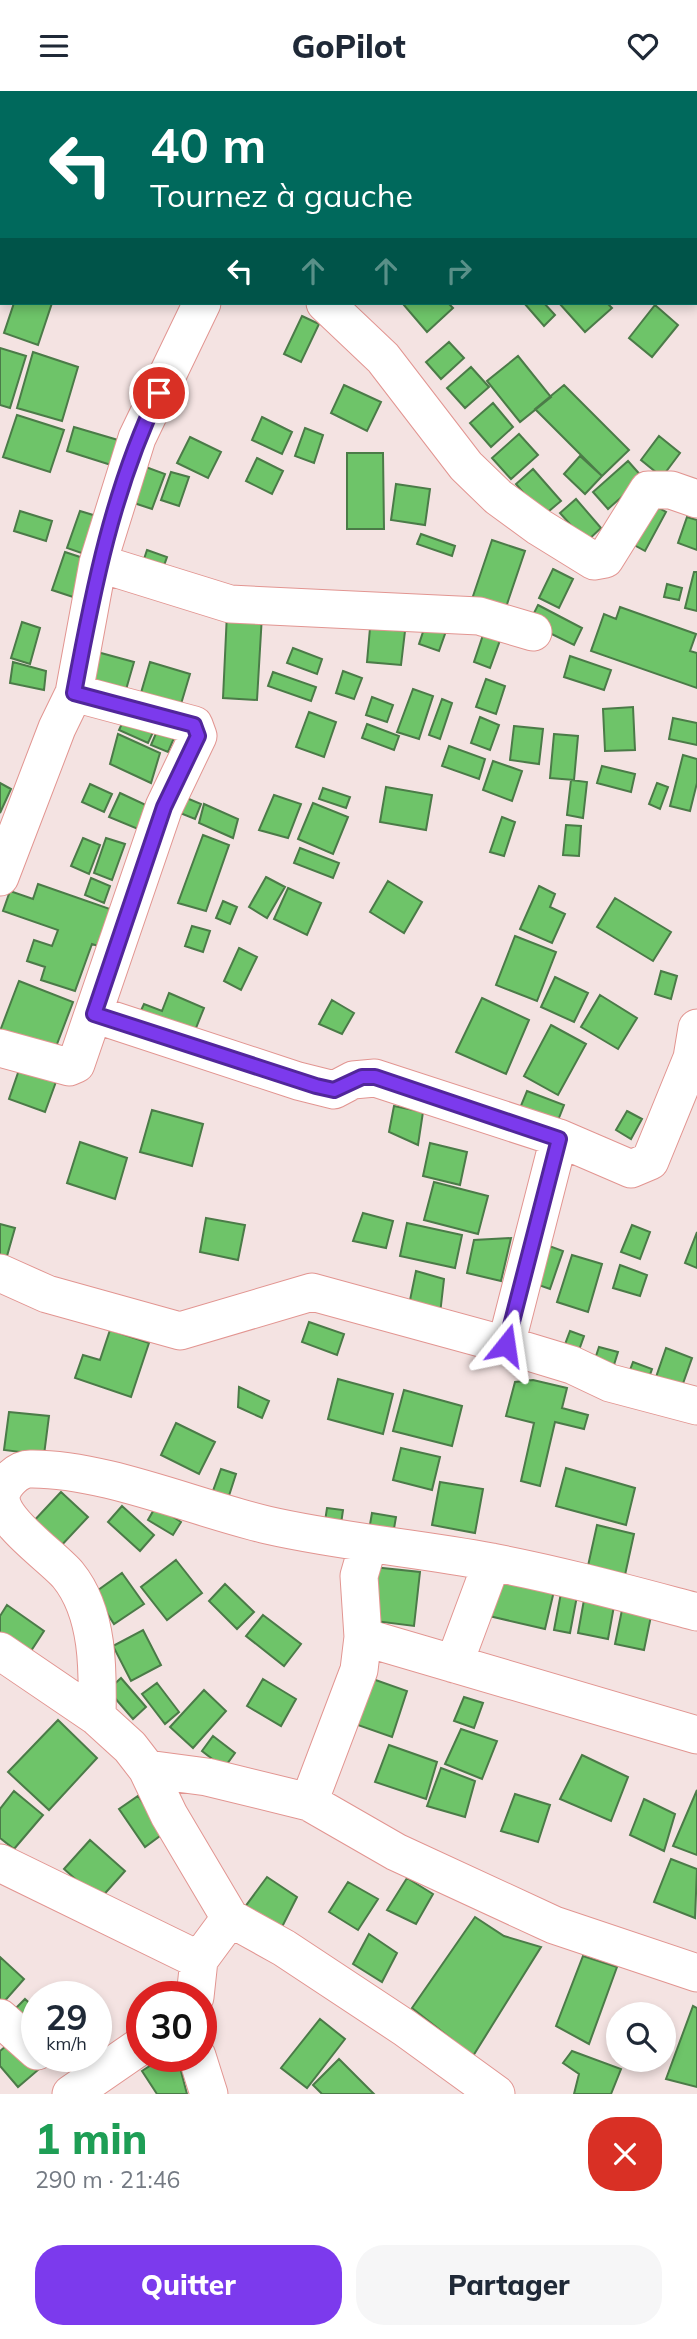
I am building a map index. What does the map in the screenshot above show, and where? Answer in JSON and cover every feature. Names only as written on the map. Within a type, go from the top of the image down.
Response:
[{"type":"street","points":[[0,877],[57,729],[74,693],[98,563],[137,438],[201,305]]},
{"type":"street","points":[[327,305],[383,358],[466,466],[498,497],[539,527],[594,561],[605,559],[648,490],[671,490],[697,499]]},
{"type":"street","points":[[98,563],[230,604],[479,616],[533,632]]},
{"type":"street","points":[[0,1048],[74,1067],[164,807],[198,733],[194,725],[74,693]]},
{"type":"street","points":[[94,1014],[298,1081],[334,1090],[362,1077],[375,1077],[559,1139],[631,1169],[638,1169],[650,1161],[687,1096],[697,1028]]},
{"type":"street","points":[[506,1345],[559,1139]]},
{"type":"street","points":[[0,1273],[47,1294],[180,1331],[312,1292],[506,1345],[572,1366],[610,1383],[697,1406]]},
{"type":"street","points":[[97,1717],[98,1680],[93,1631],[82,1599],[68,1575],[19,1529],[4,1509],[1,1496],[16,1473],[28,1468],[80,1475],[266,1525],[368,1545],[492,1562],[697,1612]]},
{"type":"street","points":[[309,1802],[359,1670],[363,1637],[359,1576],[368,1545]]},
{"type":"street","points":[[454,1664],[492,1562]]},
{"type":"street","points":[[363,1637],[697,1735]]},
{"type":"street","points":[[0,1651],[97,1717],[130,1747],[147,1769],[169,1815],[230,1918],[284,1948],[405,2028],[496,2094]]},
{"type":"street","points":[[147,1769],[207,1777],[309,1802],[396,1852],[554,1925],[697,1973]]},
{"type":"street","points":[[0,1863],[199,1960]]},
{"type":"street","points":[[197,1981],[199,1960],[230,1918]]},
{"type":"street","points":[[0,2018],[21,2037]]},
{"type":"street","points":[[58,2072],[75,2091],[126,2056]]},
{"type":"street","points":[[202,2072],[209,2094]]},
{"type":"building","points":[[13,305],[51,305],[38,345],[4,333]]},
{"type":"building","points":[[404,305],[450,305],[453,308],[427,332]]},
{"type":"building","points":[[526,305],[546,305],[555,315],[544,326]]},
{"type":"building","points":[[561,305],[609,305],[612,308],[585,332]]},
{"type":"building","points":[[655,305],[678,325],[652,357],[629,338]]},
{"type":"building","points":[[302,316],[319,324],[301,362],[284,354]]},
{"type":"building","points":[[449,342],[464,358],[441,379],[426,362]]},
{"type":"building","points":[[0,348],[26,356],[10,408],[0,405]]},
{"type":"building","points":[[33,352],[78,367],[62,421],[17,408]]},
{"type":"building","points":[[518,356],[551,397],[520,422],[487,381]]},
{"type":"building","points":[[471,367],[489,387],[465,408],[447,388]]},
{"type":"building","points":[[344,385],[381,402],[367,431],[331,413]]},
{"type":"building","points":[[564,385],[629,450],[602,476],[535,409]]},
{"type":"building","points":[[493,403],[513,427],[491,447],[470,423]]},
{"type":"building","points":[[17,415],[64,430],[50,472],[3,457]]},
{"type":"building","points":[[262,417],[292,432],[282,454],[252,440]]},
{"type":"building","points":[[74,427],[118,440],[111,465],[67,451]]},
{"type":"building","points":[[305,428],[323,435],[314,463],[295,456]]},
{"type":"building","points":[[519,434],[538,455],[511,479],[492,458]]},
{"type":"building","points":[[659,436],[680,453],[662,477],[641,460]]},
{"type":"building","points":[[190,437],[221,452],[208,478],[177,463]]},
{"type":"building","points":[[347,453],[383,453],[384,529],[347,529]]},
{"type":"building","points":[[580,456],[602,476],[585,494],[564,474]]},
{"type":"building","points":[[257,458],[283,471],[272,494],[246,481]]},
{"type":"building","points":[[628,461],[643,478],[608,509],[593,492]]},
{"type":"building","points":[[143,466],[165,474],[152,509],[131,502]]},
{"type":"building","points":[[533,469],[561,501],[543,516],[516,484]]},
{"type":"building","points":[[171,472],[189,477],[179,506],[161,500]]},
{"type":"building","points":[[396,484],[430,489],[425,525],[391,520]]},
{"type":"building","points":[[576,499],[601,528],[586,542],[560,513]]},
{"type":"building","points":[[648,502],[666,512],[645,551],[627,541]]},
{"type":"building","points":[[20,511],[52,521],[46,541],[14,531]]},
{"type":"building","points":[[80,511],[103,518],[90,556],[67,548]]},
{"type":"building","points":[[687,517],[697,520],[697,550],[678,543]]},
{"type":"building","points":[[421,534],[455,546],[452,556],[417,544]]},
{"type":"building","points":[[492,540],[525,551],[504,613],[471,602]]},
{"type":"building","points":[[147,550],[167,557],[161,574],[141,568]]},
{"type":"building","points":[[65,552],[86,559],[73,597],[52,590]]},
{"type":"building","points":[[553,569],[573,579],[559,608],[539,598]]},
{"type":"building","points":[[694,572],[697,572],[697,611],[685,608]]},
{"type":"building","points":[[667,584],[682,588],[679,600],[664,597]]},
{"type":"building","points":[[538,605],[582,628],[574,645],[529,623]]},
{"type":"building","points":[[620,607],[696,634],[690,651],[697,653],[697,688],[591,651],[604,614],[616,619]]},
{"type":"building","points":[[227,613],[262,615],[257,700],[223,698]]},
{"type":"building","points":[[22,622],[40,628],[30,664],[11,658]]},
{"type":"building","points":[[426,623],[446,631],[439,651],[419,644]]},
{"type":"building","points":[[486,626],[503,632],[490,668],[474,662]]},
{"type":"building","points":[[370,628],[405,631],[401,665],[367,662]]},
{"type":"building","points":[[293,648],[322,659],[317,674],[287,663]]},
{"type":"building","points":[[90,650],[134,662],[123,700],[80,687]]},
{"type":"building","points":[[570,656],[611,670],[604,690],[564,677]]},
{"type":"building","points":[[13,662],[46,671],[44,690],[10,683]]},
{"type":"building","points":[[150,662],[190,674],[178,714],[138,703]]},
{"type":"building","points":[[343,671],[362,678],[354,699],[336,693]]},
{"type":"building","points":[[273,672],[316,687],[311,701],[268,686]]},
{"type":"building","points":[[486,679],[505,686],[496,714],[476,707]]},
{"type":"building","points":[[413,689],[433,696],[419,739],[397,732]]},
{"type":"building","points":[[372,697],[393,705],[387,722],[366,715]]},
{"type":"building","points":[[442,699],[452,703],[440,739],[429,735]]},
{"type":"building","points":[[633,707],[635,750],[605,751],[603,709]]},
{"type":"building","points":[[309,712],[336,722],[324,757],[296,747]]},
{"type":"building","points":[[125,717],[154,730],[148,743],[119,730]]},
{"type":"building","points":[[480,717],[499,725],[490,750],[471,743]]},
{"type":"building","points":[[673,718],[697,723],[697,745],[669,739]]},
{"type":"building","points":[[160,724],[177,731],[168,752],[151,745]]},
{"type":"building","points":[[367,724],[399,736],[394,750],[362,738]]},
{"type":"building","points":[[514,726],[543,729],[539,764],[510,760]]},
{"type":"building","points":[[118,734],[160,753],[151,783],[110,764]]},
{"type":"building","points":[[554,734],[578,736],[574,780],[550,778]]},
{"type":"building","points":[[449,746],[485,759],[479,779],[442,766]]},
{"type":"building","points":[[683,755],[697,759],[697,783],[690,811],[670,806]]},
{"type":"building","points":[[493,761],[522,771],[512,801],[483,790]]},
{"type":"building","points":[[602,766],[635,774],[631,792],[597,783]]},
{"type":"building","points":[[571,780],[587,782],[583,818],[567,815]]},
{"type":"building","points":[[0,783],[11,789],[0,813]]},
{"type":"building","points":[[657,783],[668,787],[660,809],[649,804]]},
{"type":"building","points":[[90,784],[112,794],[104,812],[82,802]]},
{"type":"building","points":[[386,787],[432,795],[426,830],[380,822]]},
{"type":"building","points":[[323,788],[350,797],[346,808],[319,799]]},
{"type":"building","points":[[120,793],[148,806],[138,829],[109,817]]},
{"type":"building","points":[[177,794],[201,804],[195,819],[170,809]]},
{"type":"building","points":[[274,795],[301,804],[288,838],[259,830]]},
{"type":"building","points":[[313,803],[348,817],[333,854],[298,839]]},
{"type":"building","points":[[204,804],[238,819],[233,838],[199,823]]},
{"type":"building","points":[[502,817],[515,822],[504,856],[490,852]]},
{"type":"building","points":[[566,825],[581,826],[579,856],[563,855]]},
{"type":"building","points":[[203,835],[229,845],[206,911],[178,903]]},
{"type":"building","points":[[83,838],[100,845],[89,874],[71,866]]},
{"type":"building","points":[[106,838],[125,844],[112,880],[94,873]]},
{"type":"building","points":[[300,848],[339,863],[333,878],[294,863]]},
{"type":"building","points":[[266,877],[285,887],[267,918],[249,907]]},
{"type":"building","points":[[91,878],[110,886],[104,903],[85,895]]},
{"type":"building","points":[[388,881],[422,902],[404,933],[370,912]]},
{"type":"building","points":[[38,884],[110,909],[98,946],[92,944],[75,991],[41,980],[45,967],[27,961],[34,940],[52,946],[58,930],[3,911],[10,891],[33,899]]},
{"type":"building","points":[[539,886],[555,894],[550,907],[565,914],[552,943],[520,929]]},
{"type":"building","points":[[288,888],[321,903],[307,935],[274,919]]},
{"type":"building","points":[[615,898],[671,932],[653,961],[597,927]]},
{"type":"building","points":[[223,901],[237,907],[230,924],[216,918]]},
{"type":"building","points":[[192,926],[210,931],[203,952],[185,946]]},
{"type":"building","points":[[515,936],[556,952],[537,1001],[496,985]]},
{"type":"building","points":[[239,948],[257,957],[241,990],[224,981]]},
{"type":"building","points":[[661,971],[677,976],[671,999],[655,994]]},
{"type":"building","points":[[555,977],[588,993],[574,1022],[541,1007]]},
{"type":"building","points":[[19,981],[73,1002],[54,1052],[0,1031]]},
{"type":"building","points":[[169,993],[204,1008],[190,1043],[136,1021],[144,1004],[162,1011]]},
{"type":"building","points":[[600,995],[637,1018],[618,1049],[581,1027]]},
{"type":"building","points":[[482,998],[529,1020],[506,1074],[456,1052]]},
{"type":"building","points":[[332,1000],[354,1013],[342,1034],[319,1024]]},
{"type":"building","points":[[551,1025],[586,1044],[558,1095],[524,1076]]},
{"type":"building","points":[[20,1067],[57,1079],[45,1112],[9,1099]]},
{"type":"building","points":[[527,1091],[564,1105],[555,1128],[518,1113]]},
{"type":"building","points":[[394,1106],[423,1112],[418,1145],[389,1132]]},
{"type":"building","points":[[152,1110],[203,1124],[192,1166],[140,1152]]},
{"type":"building","points":[[627,1111],[642,1119],[631,1139],[616,1130]]},
{"type":"building","points":[[80,1142],[127,1158],[115,1199],[67,1183]]},
{"type":"building","points":[[430,1143],[467,1152],[460,1185],[423,1176]]},
{"type":"building","points":[[434,1182],[488,1196],[478,1234],[424,1220]]},
{"type":"building","points":[[363,1213],[393,1221],[386,1248],[353,1241]]},
{"type":"building","points":[[206,1218],[245,1225],[238,1260],[200,1252]]},
{"type":"building","points":[[407,1223],[462,1235],[455,1268],[400,1256]]},
{"type":"building","points":[[0,1224],[15,1228],[5,1263],[0,1262]]},
{"type":"building","points":[[632,1225],[650,1232],[640,1259],[621,1252]]},
{"type":"building","points":[[697,1232],[697,1268],[685,1263]]},
{"type":"building","points":[[511,1238],[501,1281],[467,1273],[474,1240]]},
{"type":"building","points":[[541,1243],[563,1251],[550,1289],[527,1281]]},
{"type":"building","points":[[572,1255],[602,1264],[588,1312],[557,1302]]},
{"type":"building","points":[[620,1265],[647,1275],[640,1296],[613,1288]]},
{"type":"building","points":[[416,1271],[444,1279],[440,1314],[409,1305]]},
{"type":"building","points":[[309,1322],[344,1334],[337,1355],[302,1342]]},
{"type":"building","points":[[110,1330],[149,1343],[131,1397],[75,1378],[83,1355],[100,1360]]},
{"type":"building","points":[[570,1331],[584,1336],[578,1353],[564,1347]]},
{"type":"building","points":[[599,1347],[618,1352],[613,1368],[594,1362]]},
{"type":"building","points":[[666,1348],[692,1358],[680,1392],[654,1383]]},
{"type":"building","points":[[633,1362],[652,1369],[646,1386],[627,1378]]},
{"type":"building","points":[[338,1379],[393,1394],[383,1434],[328,1419]]},
{"type":"building","points":[[533,1380],[567,1388],[562,1408],[588,1415],[584,1429],[555,1422],[540,1486],[521,1481],[534,1423],[506,1416],[515,1382]]},
{"type":"building","points":[[239,1387],[269,1401],[262,1418],[238,1407]]},
{"type":"building","points":[[404,1390],[462,1406],[452,1446],[393,1431]]},
{"type":"building","points":[[9,1412],[49,1416],[44,1455],[4,1450]]},
{"type":"building","points":[[176,1423],[215,1442],[199,1474],[161,1455]]},
{"type":"building","points":[[401,1448],[440,1457],[432,1490],[393,1480]]},
{"type":"building","points":[[566,1468],[635,1488],[626,1525],[556,1506]]},
{"type":"building","points":[[221,1469],[236,1474],[226,1505],[210,1499]]},
{"type":"building","points":[[440,1482],[483,1489],[475,1533],[432,1525]]},
{"type":"building","points":[[61,1492],[88,1517],[58,1549],[31,1524]]},
{"type":"building","points":[[122,1506],[154,1535],[140,1551],[108,1522]]},
{"type":"building","points":[[156,1506],[181,1522],[173,1535],[148,1520]]},
{"type":"building","points":[[327,1508],[343,1510],[340,1531],[324,1528]]},
{"type":"building","points":[[372,1513],[396,1517],[392,1540],[368,1536]]},
{"type":"building","points":[[597,1525],[634,1534],[623,1584],[586,1575]]},
{"type":"building","points":[[176,1560],[202,1593],[167,1620],[141,1587]]},
{"type":"building","points":[[373,1567],[420,1572],[414,1626],[367,1620]]},
{"type":"building","points":[[122,1573],[144,1604],[114,1624],[94,1593]]},
{"type":"building","points":[[499,1577],[554,1591],[545,1629],[489,1616]]},
{"type":"building","points":[[225,1584],[254,1612],[237,1629],[209,1601]]},
{"type":"building","points":[[561,1593],[577,1596],[570,1633],[554,1630]]},
{"type":"building","points":[[584,1600],[614,1606],[608,1639],[578,1633]]},
{"type":"building","points":[[7,1605],[44,1631],[27,1657],[0,1638],[0,1616]]},
{"type":"building","points":[[622,1610],[651,1616],[644,1650],[615,1644]]},
{"type":"building","points":[[263,1615],[301,1644],[284,1666],[246,1636]]},
{"type":"building","points":[[143,1630],[161,1665],[131,1681],[113,1646]]},
{"type":"building","points":[[367,1677],[407,1691],[392,1737],[352,1723]]},
{"type":"building","points":[[121,1678],[146,1707],[133,1719],[108,1690]]},
{"type":"building","points":[[263,1679],[296,1699],[281,1726],[247,1706]]},
{"type":"building","points":[[157,1683],[179,1712],[165,1724],[142,1694]]},
{"type":"building","points":[[204,1690],[226,1711],[193,1748],[170,1727]]},
{"type":"building","points":[[464,1697],[483,1703],[474,1728],[454,1721]]},
{"type":"building","points":[[58,1720],[97,1758],[49,1810],[8,1772]]},
{"type":"building","points":[[461,1729],[497,1741],[482,1779],[445,1764]]},
{"type":"building","points":[[213,1736],[235,1753],[224,1768],[202,1751]]},
{"type":"building","points":[[389,1745],[437,1762],[426,1799],[375,1782]]},
{"type":"building","points":[[582,1755],[628,1777],[611,1821],[560,1799]]},
{"type":"building","points":[[441,1768],[475,1781],[465,1817],[427,1806]]},
{"type":"building","points":[[697,1790],[697,1855],[673,1846]]},
{"type":"building","points":[[14,1791],[43,1815],[14,1849],[0,1838],[0,1809]]},
{"type":"building","points":[[515,1794],[550,1805],[538,1842],[501,1831]]},
{"type":"building","points":[[138,1796],[164,1833],[145,1847],[119,1809]]},
{"type":"building","points":[[644,1799],[675,1814],[664,1851],[630,1835]]},
{"type":"building","points":[[90,1840],[125,1871],[99,1900],[64,1869]]},
{"type":"building","points":[[671,1859],[697,1869],[695,1918],[654,1902]]},
{"type":"building","points":[[267,1877],[297,1897],[280,1931],[242,1911]]},
{"type":"building","points":[[407,1878],[433,1894],[416,1924],[387,1910]]},
{"type":"building","points":[[348,1882],[378,1899],[358,1930],[329,1912]]},
{"type":"building","points":[[475,1917],[504,1936],[541,1947],[473,2056],[412,2008]]},
{"type":"building","points":[[369,1934],[397,1953],[382,1982],[353,1964]]},
{"type":"building","points":[[583,1956],[617,1967],[589,2044],[556,2026]]},
{"type":"building","points":[[0,1957],[24,1979],[2,2004]]},
{"type":"building","points":[[21,2003],[21,2021],[12,2012]]},
{"type":"building","points":[[693,2006],[697,2008],[697,2087],[666,2079],[669,2072],[676,2072],[676,2052]]},
{"type":"building","points":[[320,2019],[345,2039],[307,2088],[281,2068]]},
{"type":"building","points":[[12,2041],[21,2051],[21,2072],[36,2072],[18,2087],[0,2066],[0,2051]]},
{"type":"building","points":[[572,2051],[606,2063],[606,2072],[620,2072],[611,2094],[574,2094],[579,2074],[563,2063]]},
{"type":"building","points":[[339,2059],[374,2094],[322,2094],[313,2085]]},
{"type":"building","points":[[143,2072],[181,2072],[187,2094],[157,2094]]},
{"type":"route","points":[[159,393],[137,438],[98,563],[74,693],[194,725],[198,729],[198,736],[164,807],[94,1014],[298,1081],[334,1090],[362,1077],[375,1077],[559,1139],[506,1345]]}]
